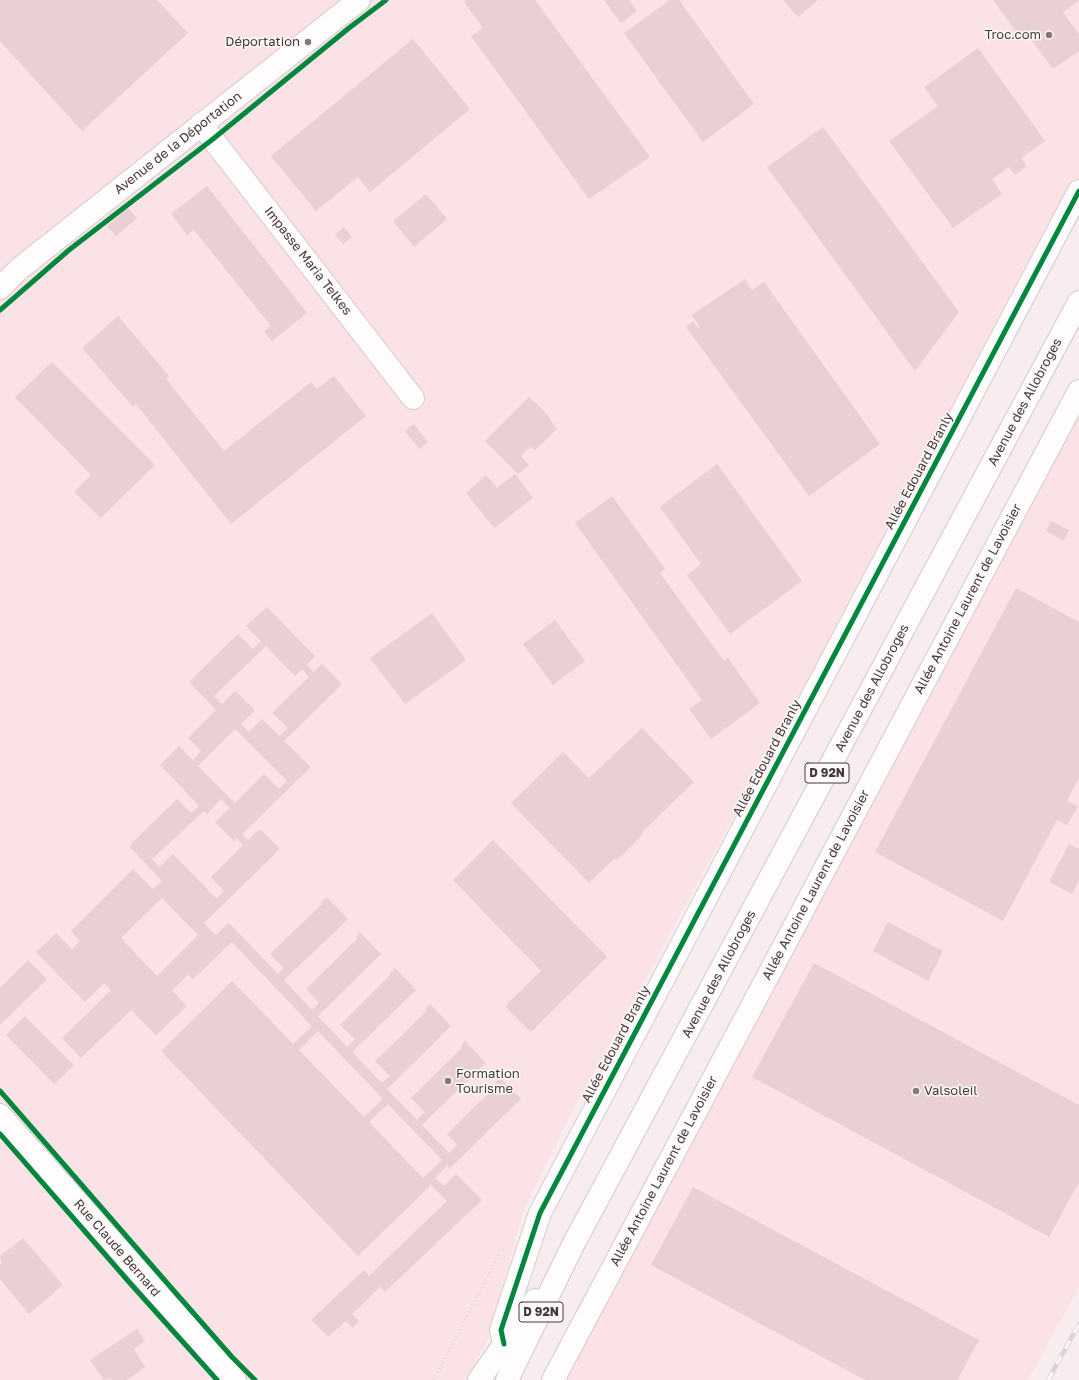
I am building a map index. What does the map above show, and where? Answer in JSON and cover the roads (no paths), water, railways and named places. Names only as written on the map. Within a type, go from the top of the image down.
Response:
[{"type":"street","name":"Avenue de la Déportation","points":[[0,288],[19,269],[359,0]]},
{"type":"street","name":"Impasse Maria Telkes","points":[[201,124],[413,398]]},
{"type":"street","name":"Allée Edouard Branly","points":[[504,1344],[501,1330],[540,1212],[1079,191]]},
{"type":"street","name":"Avenue des Allobroges","points":[[508,1380],[574,1244],[1079,302]]},
{"type":"street","name":"Allée Antoine Laurent de Lavoisier","points":[[553,1380],[1079,391]]},
{"type":"street","name":"Rue Claude Bernard","points":[[0,1115],[235,1380]]},
{"type":"street","name":"Avenue des Allobroges","points":[[479,1380],[574,1244]]},
{"type":"railway","points":[[1048,1380],[1079,1324]]},
{"type":"place","name":"Troc.com","points":[[1049,35]]},
{"type":"place","name":"Déportation","points":[[308,42]]},
{"type":"place","name":"Formation Tourisme","points":[[448,1081]]},
{"type":"place","name":"Valsoleil","points":[[916,1091]]}]
